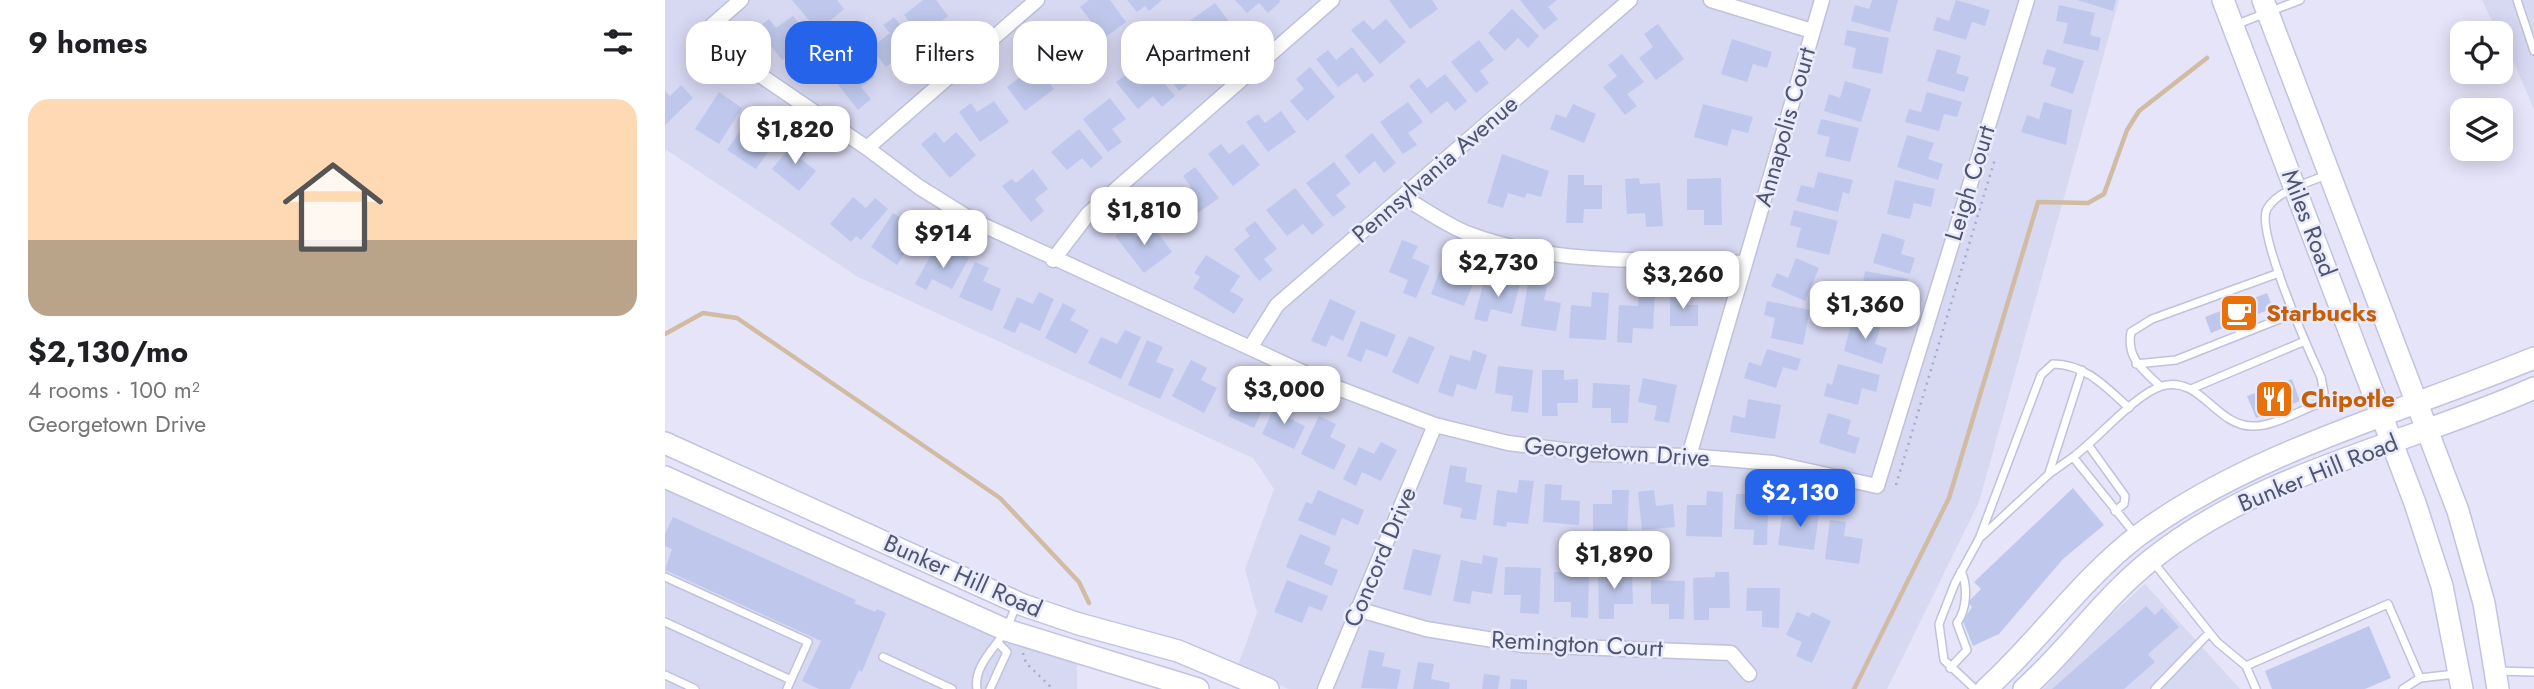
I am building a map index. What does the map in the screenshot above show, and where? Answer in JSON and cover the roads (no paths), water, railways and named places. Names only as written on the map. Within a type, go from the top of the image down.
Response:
[{"type":"main road","name":"Miles Road","points":[[2224,0],[2432,554],[2460,681]]},
{"type":"main road","name":"Miles Road","points":[[2265,6],[2428,428],[2462,524],[2484,603],[2497,678]]},
{"type":"main road","name":"Bunker Hill Road","points":[[1986,689],[2026,652],[2092,578],[2137,537],[2195,497],[2227,479],[2534,358]]},
{"type":"main road","name":"Bunker Hill Road","points":[[2024,689],[2047,668],[2100,607],[2151,559],[2228,509],[2272,488],[2534,387]]},
{"type":"main road","name":"Bunker Hill Road","points":[[665,443],[1018,603],[1079,624],[1178,651],[1268,689]]},
{"type":"main road","name":"Bunker Hill Road","points":[[665,477],[1002,636],[1198,689]]},
{"type":"main road","points":[[2137,537],[2151,559]]},
{"type":"main road","points":[[2460,681],[2497,678]]},
{"type":"street","name":"Georgetown Drive","points":[[741,0],[701,35],[867,148],[919,187],[972,220],[1053,260],[1335,387],[1435,425],[1520,445],[1594,454],[1689,456],[1773,463],[1877,486]]},
{"type":"street","points":[[867,148],[1037,0]]},
{"type":"street","points":[[1053,260],[1088,214],[1332,0]]},
{"type":"street","name":"Pennsylvania Avenue","points":[[1250,348],[1277,305],[1630,0]]},
{"type":"street","points":[[1711,0],[1812,31]]},
{"type":"street","name":"Annapolis Court","points":[[1689,456],[1822,0]]},
{"type":"street","name":"Leigh Court","points":[[1877,486],[2027,0]]},
{"type":"street","points":[[1403,197],[1469,233],[1536,251],[1623,261],[1745,263]]},
{"type":"street","name":"Concord Drive","points":[[1325,689],[1435,425]]},
{"type":"street","name":"Remington Court","points":[[1357,609],[1426,629],[1524,645],[1731,653],[1749,674]]},
{"type":"lane","points":[[2233,25],[2265,6],[2300,0]]},
{"type":"lane","points":[[2517,0],[2534,51]]},
{"type":"lane","points":[[1979,538],[2049,474],[2089,446],[2129,408],[2160,386],[2177,384],[2191,389],[2239,425],[2255,427],[2318,404],[2324,393],[2321,376],[2280,274],[2264,221],[2267,208],[2296,187],[2331,174]]},
{"type":"lane","points":[[2160,386],[2136,364],[2129,344],[2131,331],[2151,319],[2280,274]]},
{"type":"lane","points":[[2136,364],[2176,360],[2295,313]]},
{"type":"lane","points":[[2191,389],[2305,341]]},
{"type":"lane","points":[[1975,689],[1950,668],[1940,650],[1939,624],[1961,571],[1979,538],[2041,375],[2053,364],[2067,364],[2093,376],[2129,408]]},
{"type":"lane","points":[[2049,474],[2082,370]]},
{"type":"lane","points":[[2089,446],[2126,496],[2124,504],[2115,511]]},
{"type":"lane","points":[[2073,457],[2137,537]]},
{"type":"lane","points":[[2151,559],[2209,633],[2246,666],[2256,689]]},
{"type":"lane","points":[[1950,668],[1967,650],[1957,623],[1961,617],[1966,584],[1961,571]]},
{"type":"lane","points":[[666,579],[808,642],[787,689]]},
{"type":"lane","points":[[977,689],[976,682],[991,647],[1002,636],[1018,603]]},
{"type":"lane","points":[[2246,666],[2388,604],[2420,678]]},
{"type":"lane","points":[[665,622],[791,680]]},
{"type":"lane","points":[[2155,689],[2209,633]]},
{"type":"lane","points":[[990,689],[1007,652],[1002,636]]},
{"type":"lane","points":[[883,657],[952,689]]},
{"type":"lane","points":[[2497,678],[2534,671]]},
{"type":"lane","points":[[665,676],[695,689]]},
{"type":"lane","points":[[2403,689],[2420,678],[2460,681]]},
{"type":"waterway","points":[[1854,689],[1949,498],[2038,202],[2088,203],[2104,194],[2127,130],[2139,111],[2207,58]]},
{"type":"waterway","points":[[665,334],[703,313],[737,318],[1000,498],[1079,582],[1089,603]]},
{"type":"place","name":"Starbucks","points":[[2239,313]]},
{"type":"place","name":"Chipotle","points":[[2274,399]]}]
